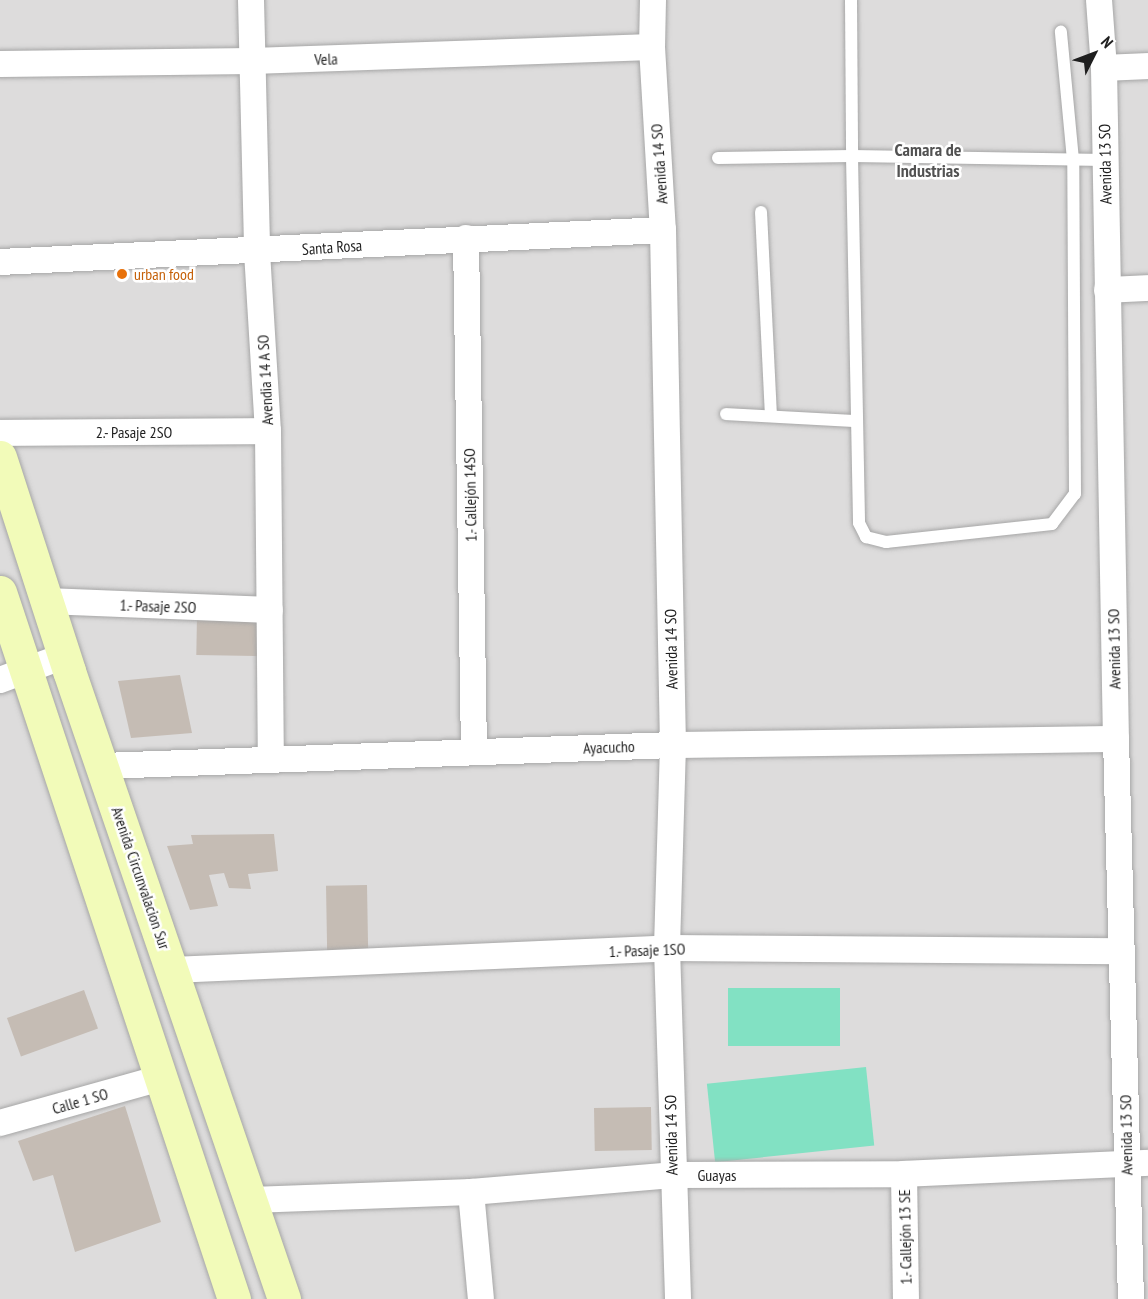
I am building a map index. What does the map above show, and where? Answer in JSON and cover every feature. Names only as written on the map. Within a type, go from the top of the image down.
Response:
[{"type":"main road","name":"Avenida Circunvalacion Sur","points":[[0,457],[64,656],[284,1299]]},
{"type":"main road","points":[[0,592],[13,676],[160,1078],[234,1299]]},
{"type":"street","name":"Avendia 14 A SO","points":[[251,0],[257,252],[268,431],[271,760]]},
{"type":"street","name":"Avenida 14 SO","points":[[653,0],[652,47],[663,230],[673,745],[667,948],[672,1174],[678,1299]]},
{"type":"street","name":"Avenida 13 SO","points":[[1099,0],[1104,68],[1122,951],[1137,1164],[1131,1299]]},
{"type":"street","name":"Vela","points":[[0,64],[252,61],[652,47]]},
{"type":"street","points":[[1104,68],[1148,66]]},
{"type":"street","name":"Santa Rosa","points":[[0,262],[257,252],[466,238],[663,230]]},
{"type":"street","name":"1.- Callejón 14SO","points":[[466,238],[474,752]]},
{"type":"street","points":[[1107,290],[1148,288]]},
{"type":"street","name":"2.- Pasaje 2SO","points":[[0,433],[268,431]]},
{"type":"street","name":"1.- Pasaje 2SO","points":[[47,601],[270,610]]},
{"type":"street","points":[[13,676],[64,656]]},
{"type":"street","name":"Ayacucho","points":[[103,766],[673,745],[1116,739]]},
{"type":"street","name":"1.- Pasaje 1SO","points":[[172,970],[667,948],[1122,951]]},
{"type":"street","name":"Calle 1 SO","points":[[0,1123],[160,1078]]},
{"type":"street","name":"Guayas","points":[[251,1200],[471,1192],[672,1174],[904,1174],[1137,1164]]},
{"type":"street","name":"1.- Callejón 13 SE","points":[[904,1174],[906,1299]]},
{"type":"street","points":[[471,1192],[481,1299]]},
{"type":"lane","points":[[851,0],[859,523],[866,537],[886,542],[1052,524],[1075,494],[1073,160],[1061,32]]},
{"type":"lane","points":[[718,158],[852,156],[1106,160]]},
{"type":"lane","points":[[761,212],[771,416]]},
{"type":"lane","points":[[726,414],[857,421]]},
{"type":"shaded area","points":[[0,0],[1148,0],[1148,1299],[0,1299]]},
{"type":"green space","points":[[728,988],[840,988],[840,1046],[728,1046]]},
{"type":"green space","points":[[866,1067],[874,1146],[715,1162],[707,1084]]},
{"type":"building","points":[[197,615],[264,616],[263,656],[196,655]]},
{"type":"building","points":[[180,675],[192,733],[131,738],[118,681]]},
{"type":"building","points":[[274,834],[278,871],[248,874],[251,889],[229,888],[224,873],[209,875],[218,906],[190,910],[167,846],[193,844],[191,835]]},
{"type":"building","points":[[367,885],[368,953],[327,954],[326,886]]},
{"type":"building","points":[[84,990],[98,1029],[21,1057],[7,1018]]},
{"type":"building","points":[[125,1106],[161,1222],[75,1252],[53,1175],[33,1181],[18,1141]]},
{"type":"building","points":[[651,1107],[652,1150],[595,1151],[594,1108]]},
{"type":"place","name":"urban food","points":[[122,274]]},
{"type":"district","name":"Camara de Industrias","points":[[928,161]]}]
